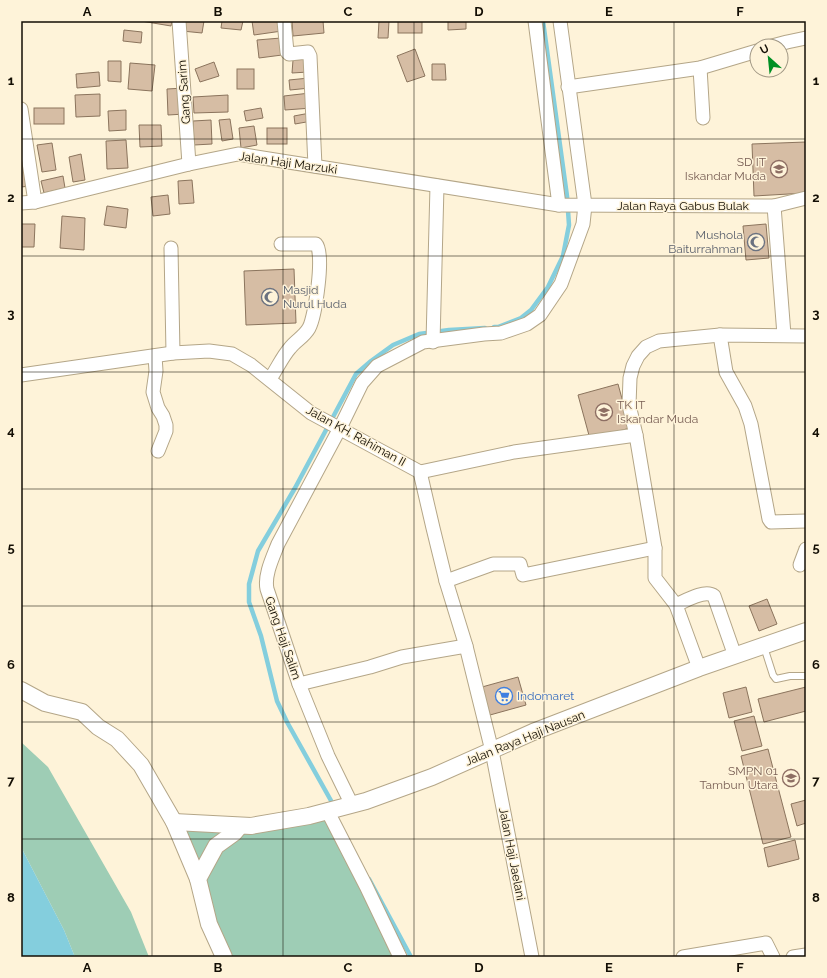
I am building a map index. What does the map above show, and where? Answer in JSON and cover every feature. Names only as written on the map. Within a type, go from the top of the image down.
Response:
[{"type":"street","name":"Gang Sarim","points":[[180,21],[189,164]]},
{"type":"street","points":[[284,21],[287,52],[289,54],[308,52],[310,56],[315,166]]},
{"type":"street","points":[[535,21],[558,206]]},
{"type":"street","name":"Gang Haji Salim","points":[[352,805],[328,756],[299,684],[267,589],[267,581],[272,560],[278,544],[340,428],[362,383],[377,366],[423,342],[502,333],[527,324],[540,315],[562,284],[583,224],[585,205],[560,21]]},
{"type":"street","points":[[789,42],[806,38]]},
{"type":"street","points":[[568,87],[700,68],[749,53]]},
{"type":"street","points":[[700,68],[703,118]]},
{"type":"street","points":[[21,109],[35,202]]},
{"type":"street","name":"Jalan Haji Marzuki","points":[[21,203],[35,202],[189,164],[238,154],[558,206]]},
{"type":"street","points":[[433,342],[437,186]]},
{"type":"street","name":"Jalan Raya Gabus Bulak","points":[[558,206],[774,206],[806,198]]},
{"type":"street","points":[[774,206],[784,335]]},
{"type":"street","points":[[270,379],[290,347],[304,335],[310,326],[317,300],[320,266],[320,249],[316,244],[281,244]]},
{"type":"street","points":[[171,248],[173,353]]},
{"type":"street","points":[[720,335],[726,372],[745,406],[751,424],[768,519],[771,522],[778,523],[806,521]]},
{"type":"street","points":[[699,668],[676,605],[655,578],[655,548],[636,435],[629,405],[630,378],[633,366],[638,356],[646,347],[659,341],[720,335],[806,336]]},
{"type":"street","name":"Jalan KH. Rahiman II","points":[[21,375],[173,353],[209,351],[232,354],[251,365],[270,379],[311,413],[420,472],[446,581],[466,646],[492,751]]},
{"type":"street","points":[[155,356],[156,371],[153,392],[158,408],[163,416],[166,431],[158,451]]},
{"type":"street","points":[[420,472],[514,452],[636,435]]},
{"type":"street","points":[[446,581],[493,564],[520,564],[523,575],[655,548]]},
{"type":"street","points":[[800,565],[806,549]]},
{"type":"street","points":[[676,605],[705,593],[710,593],[714,596],[735,656]]},
{"type":"street","name":"Jalan Raya Haji Nausan","points":[[174,822],[251,826],[328,812],[366,801],[432,777],[533,732],[699,668],[806,631]]},
{"type":"street","points":[[299,684],[370,667],[402,657],[466,646]]},
{"type":"street","points":[[21,690],[44,702],[82,712],[98,727],[117,739],[141,765],[174,822],[200,874],[209,924],[224,957]]},
{"type":"street","name":"Jalan Haji Jaelani","points":[[492,751],[532,957]]},
{"type":"street","points":[[328,812],[400,957]]},
{"type":"street","points":[[200,874],[216,846],[234,834],[240,826]]},
{"type":"street","points":[[691,956],[766,943],[772,957]]},
{"type":"street","points":[[793,957],[806,955]]},
{"type":"lane","points":[[764,646],[773,675],[776,679],[790,676],[806,676]]},
{"type":"green space","points":[[21,742],[48,767],[131,912],[149,957],[75,957],[64,930],[21,847]]},
{"type":"green space","points":[[328,812],[400,957],[224,957],[181,840],[188,823]]},
{"type":"water","points":[[21,847],[64,930],[75,957],[21,957]]},
{"type":"building","points":[[141,21],[172,21],[171,26]]},
{"type":"building","points":[[183,21],[204,21],[202,33],[182,31]]},
{"type":"building","points":[[222,21],[243,21],[241,30],[221,28]]},
{"type":"building","points":[[252,21],[281,21],[282,31],[254,35]]},
{"type":"building","points":[[292,21],[323,21],[324,33],[293,36]]},
{"type":"building","points":[[379,21],[389,21],[388,38],[378,38]]},
{"type":"building","points":[[398,21],[422,21],[422,33],[398,33]]},
{"type":"building","points":[[448,21],[466,21],[466,29],[448,30]]},
{"type":"building","points":[[124,30],[142,32],[141,43],[123,41]]},
{"type":"building","points":[[281,38],[282,55],[259,58],[257,40]]},
{"type":"building","points":[[415,49],[425,76],[407,82],[397,56]]},
{"type":"building","points":[[308,59],[308,72],[292,73],[293,60]]},
{"type":"building","points":[[108,61],[121,61],[121,82],[108,81]]},
{"type":"building","points":[[214,62],[219,76],[200,82],[195,69]]},
{"type":"building","points":[[130,63],[155,65],[152,91],[128,89]]},
{"type":"building","points":[[432,64],[445,64],[446,80],[432,80]]},
{"type":"building","points":[[237,69],[254,69],[254,89],[237,89]]},
{"type":"building","points":[[99,72],[100,86],[77,88],[76,74]]},
{"type":"building","points":[[309,78],[310,88],[290,90],[289,80]]},
{"type":"building","points":[[184,88],[185,114],[168,115],[167,89]]},
{"type":"building","points":[[310,93],[312,108],[285,110],[284,96]]},
{"type":"building","points":[[100,94],[100,116],[76,117],[75,95]]},
{"type":"building","points":[[228,95],[228,112],[194,113],[193,97]]},
{"type":"building","points":[[34,108],[64,108],[64,124],[34,124]]},
{"type":"building","points":[[261,108],[263,118],[246,121],[244,111]]},
{"type":"building","points":[[126,110],[126,130],[109,131],[108,111]]},
{"type":"building","points":[[310,113],[312,121],[295,124],[294,116]]},
{"type":"building","points":[[230,119],[233,139],[222,141],[219,120]]},
{"type":"building","points":[[211,120],[212,144],[194,145],[193,121]]},
{"type":"building","points":[[139,125],[161,125],[162,146],[140,147]]},
{"type":"building","points":[[254,126],[257,145],[241,148],[239,128]]},
{"type":"building","points":[[267,128],[287,128],[287,144],[267,144]]},
{"type":"building","points":[[126,140],[128,168],[107,169],[106,141]]},
{"type":"building","name":"SD IT Iskandar Muda","points":[[806,142],[806,193],[754,196],[752,144]]},
{"type":"building","points":[[52,143],[56,170],[42,172],[37,145]]},
{"type":"building","points":[[81,154],[85,180],[73,182],[69,157]]},
{"type":"building","points":[[27,155],[30,186],[21,187],[21,156]]},
{"type":"building","points":[[63,176],[65,188],[44,193],[41,181]]},
{"type":"building","points":[[192,180],[194,203],[179,204],[178,181]]},
{"type":"building","points":[[168,195],[170,214],[153,216],[151,197]]},
{"type":"building","points":[[107,206],[128,209],[126,228],[104,225]]},
{"type":"building","points":[[62,216],[85,218],[84,250],[60,248]]},
{"type":"building","points":[[21,224],[35,224],[34,247],[21,247]]},
{"type":"building","name":"Mushola Baiturrahman","points":[[766,224],[769,258],[746,260],[743,226]]},
{"type":"building","name":"Masjid Nurul Huda","points":[[294,269],[296,323],[246,325],[244,271]]},
{"type":"building","name":"TK IT Iskandar Muda","points":[[618,384],[630,428],[590,439],[578,395]]},
{"type":"building","points":[[767,599],[777,624],[759,631],[749,606]]},
{"type":"building","name":"Indomaret","points":[[518,677],[526,705],[490,715],[482,687]]},
{"type":"building","points":[[746,687],[752,712],[729,718],[723,693]]},
{"type":"building","points":[[806,687],[806,711],[764,722],[758,699]]},
{"type":"building","points":[[754,716],[762,746],[742,751],[734,721]]},
{"type":"building","points":[[768,749],[791,837],[763,844],[741,756]]},
{"type":"building","points":[[806,800],[806,823],[797,826],[791,804]]},
{"type":"building","points":[[795,840],[799,859],[768,867],[764,848]]},
{"type":"waterway","points":[[494,327],[498,327],[521,318],[531,310],[548,287],[563,256],[569,225],[567,196],[543,21]]},
{"type":"waterway","points":[[334,806],[287,722],[277,701],[261,636],[249,602],[249,584],[258,551],[295,488],[356,374],[393,345],[419,334],[449,330],[485,328]]},
{"type":"waterway","points":[[369,879],[411,957]]},
{"type":"place","name":"SD IT Iskandar Muda","points":[[779,169]]},
{"type":"place","name":"Mushola Baiturrahman","points":[[756,242]]},
{"type":"place","name":"Masjid Nurul Huda","points":[[270,297]]},
{"type":"place","name":"TK IT Iskandar Muda","points":[[604,412]]},
{"type":"place","name":"Indomaret","points":[[504,696]]},
{"type":"place","name":"SMPN 01 Tambun Utara","points":[[791,778]]}]
